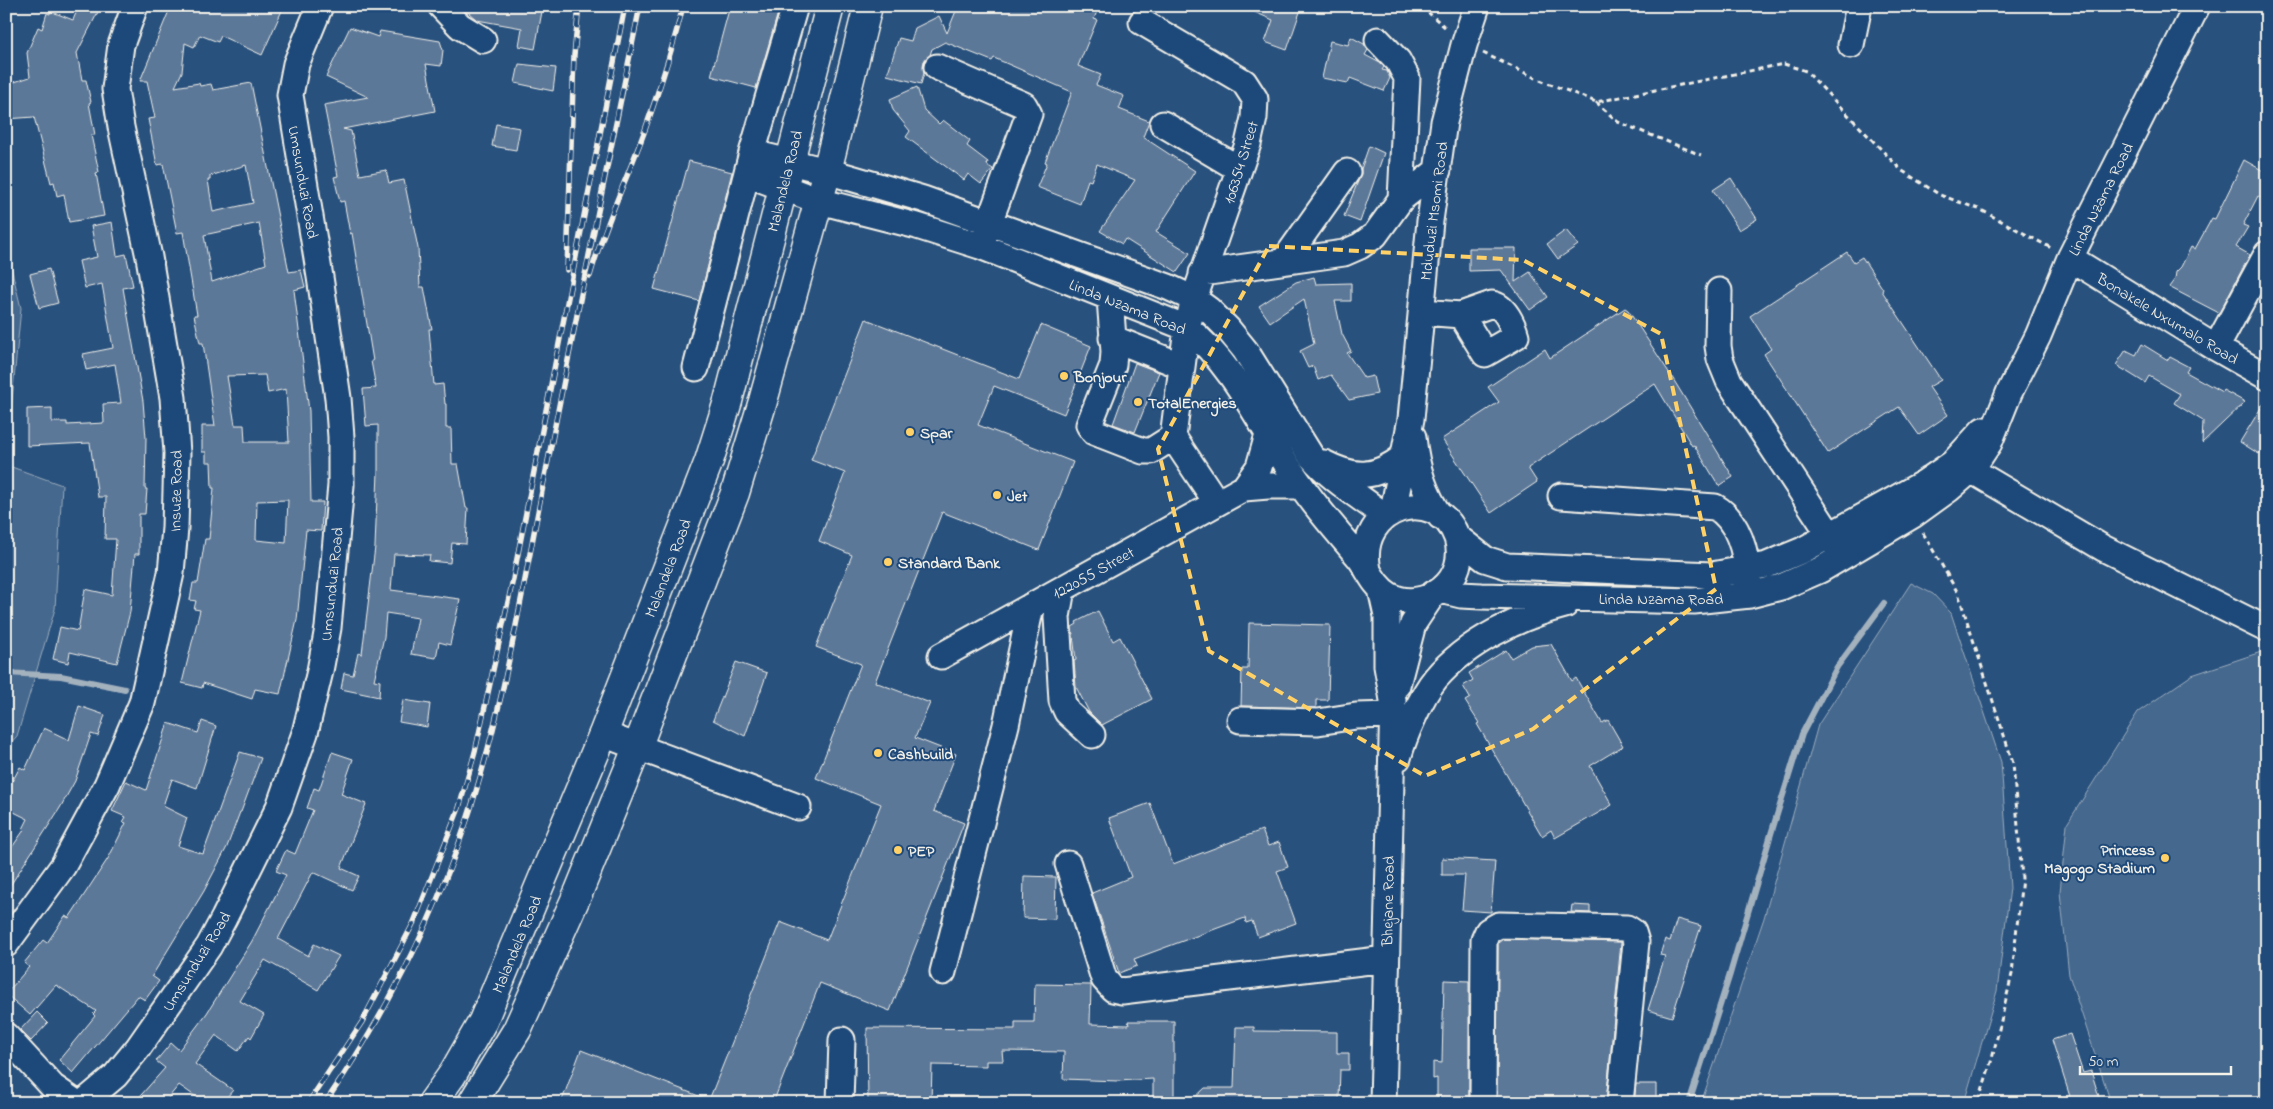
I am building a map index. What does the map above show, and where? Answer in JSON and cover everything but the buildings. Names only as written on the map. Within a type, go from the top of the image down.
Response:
[{"type":"main road","name":"Malandela Road","points":[[432,1103],[452,1075],[483,1021],[602,734],[709,461],[728,401],[830,6]]},
{"type":"main road","points":[[472,1103],[517,1030],[579,891],[637,748],[735,493],[750,448],[827,171],[868,6]]},
{"type":"street","name":"Insuze Road","points":[[6,944],[62,866],[107,785],[142,703],[171,573],[175,528],[177,453],[173,398],[149,257],[121,127],[116,89],[121,45],[134,6]]},
{"type":"street","name":"Umsunduzi Road","points":[[83,1103],[115,1076],[138,1048],[208,946],[220,925],[279,807],[305,733],[320,671],[328,628],[341,486],[338,398],[290,95],[296,64],[320,6]]},
{"type":"street","points":[[441,6],[460,26],[483,40]]},
{"type":"street","points":[[696,368],[749,164],[795,6]]},
{"type":"street","name":"Mduduzi Msomi Road","points":[[1389,514],[1411,419],[1430,221],[1444,122],[1464,45],[1477,6]]},
{"type":"street","points":[[1851,45],[1859,6]]},
{"type":"street","name":"Linda Nzama Road","points":[[1437,592],[1461,595],[1694,601],[1750,595],[1781,587],[1844,557],[1912,515],[1949,489],[1971,470],[1989,443],[2009,394],[2038,336],[2070,258],[2197,6]]},
{"type":"street","name":"106354 Street","points":[[1142,22],[1244,82],[1255,99],[1254,118],[1240,169],[1194,299],[1187,328],[1173,437]]},
{"type":"street","points":[[1378,40],[1398,62],[1407,78],[1400,199]]},
{"type":"street","points":[[938,67],[1024,105],[1028,109],[1029,114],[984,234]]},
{"type":"street","points":[[1163,124],[1240,169]]},
{"type":"street","points":[[749,164],[786,175]]},
{"type":"street","points":[[1202,272],[1344,252],[1360,246],[1375,235],[1400,199],[1438,170]]},
{"type":"street","name":"Linda Nzama Road","points":[[786,175],[827,171],[923,199],[1087,289],[1187,328],[1218,359],[1325,520],[1375,579]]},
{"type":"street","points":[[1284,261],[1347,172]]},
{"type":"street","name":"Linda Nzama Road","points":[[786,175],[819,200],[917,226],[984,234],[1096,262],[1168,287],[1194,299],[1209,310],[1228,329],[1268,387],[1311,456],[1334,480],[1389,514]]},
{"type":"street","points":[[2216,348],[2267,254]]},
{"type":"street","name":"Bonakele Nxumalo Road","points":[[2070,258],[2216,348],[2267,377]]},
{"type":"street","points":[[1087,289],[1096,262]]},
{"type":"street","points":[[1719,291],[1718,346],[1720,359],[1729,381],[1844,557]]},
{"type":"street","points":[[1110,298],[1113,365],[1089,425],[1090,428],[1143,451],[1151,451],[1173,437],[1217,504]]},
{"type":"street","points":[[1422,312],[1461,315]]},
{"type":"street","points":[[1112,338],[1182,366]]},
{"type":"street","points":[[1246,399],[1268,387]]},
{"type":"street","name":"Linda Nzama Road","points":[[1457,537],[1485,559],[1507,566],[1712,575],[1766,565],[1803,550],[1924,483],[1952,463],[1980,433],[2009,394]]},
{"type":"street","name":"Mduduzi Msomi Road","points":[[1411,419],[1418,468],[1428,498],[1440,516]]},
{"type":"street","name":"122055 Street","points":[[941,656],[1244,488],[1259,467],[1268,435]]},
{"type":"street","points":[[1311,456],[1347,473],[1359,475],[1372,474],[1388,468],[1403,457]]},
{"type":"street","points":[[1971,470],[2103,548],[2262,627]]},
{"type":"street","name":"122055 Street","points":[[1244,488],[1301,486]]},
{"type":"street","points":[[1561,496],[1715,507],[1722,511],[1737,533],[1748,568],[1750,595]]},
{"type":"street","points":[[1412,507],[1432,511],[1450,525],[1457,537],[1460,556],[1458,566],[1450,582],[1422,600],[1411,601],[1395,598],[1375,579],[1365,550],[1374,527],[1389,514],[1412,507]]},
{"type":"street","name":"Bhejane Road","points":[[1375,579],[1386,610],[1387,666],[1393,707],[1383,1103]]},
{"type":"street","points":[[1062,590],[1058,617],[1062,701],[1067,712],[1092,735]]},
{"type":"street","name":"Bhejane Road","points":[[1393,707],[1413,624],[1437,592]]},
{"type":"street","points":[[1390,790],[1404,737],[1434,680],[1448,665],[1475,645],[1539,612],[1597,599]]},
{"type":"street","points":[[943,972],[1006,725],[1031,606]]},
{"type":"street","points":[[1240,720],[1318,722],[1356,716],[1393,707]]},
{"type":"street","points":[[602,734],[798,807]]},
{"type":"street","points":[[1068,864],[1104,979],[1113,989],[1122,991],[1386,959]]},
{"type":"street","points":[[1483,1103],[1484,940],[1488,931],[1499,925],[1627,928],[1633,932],[1636,942],[1620,1103]]},
{"type":"street","points":[[6,1036],[53,1087],[76,1103]]},
{"type":"street","points":[[840,1103],[842,1040]]},
{"type":"path","points":[[1422,6],[1464,45],[1540,80],[1596,102],[1618,122],[1701,155]]},
{"type":"path","points":[[1596,102],[1784,64],[1806,71],[1901,170],[1940,195],[1982,210],[2070,258]]},
{"type":"path","points":[[1912,515],[1958,593],[2013,763],[2022,878],[2012,974],[1992,1058],[1978,1103]]},
{"type":"highlighted area","points":[[1269,246],[1523,260],[1661,334],[1716,589],[1533,729],[1425,776],[1209,651],[1158,449]]},
{"type":"shaded area","points":[[6,246],[21,308],[6,461]]},
{"type":"shaded area","points":[[6,465],[62,485],[55,609],[17,736],[6,748]]},
{"type":"shaded area","points":[[1911,583],[1933,594],[1951,613],[2001,762],[2010,888],[1997,991],[1964,1103],[1701,1103],[1764,918],[1818,725]]},
{"type":"shaded area","name":"Princess Magogo Stadium","points":[[2267,650],[2267,1103],[2111,1103],[2069,975],[2060,892],[2067,824],[2138,712],[2192,675]]},
{"type":"waterway","points":[[1689,1103],[1802,734],[1837,667],[1884,603]]},
{"type":"waterway","points":[[6,673],[61,676],[125,689]]},
{"type":"railway","points":[[567,270],[574,55],[579,6]]},
{"type":"railway","points":[[308,1103],[362,1022],[414,922],[459,808],[475,752],[513,579],[625,6]]},
{"type":"railway","points":[[325,1103],[388,1002],[423,931],[454,857],[480,778],[492,735],[511,649],[640,6]]},
{"type":"railway","points":[[590,276],[602,239],[650,115],[683,6]]},
{"type":"place","name":"Bonjour","points":[[1064,376]]},
{"type":"place","name":"TotalEnergies","points":[[1138,402]]},
{"type":"place","name":"Spar","points":[[910,432]]},
{"type":"place","name":"Jet","points":[[997,495]]},
{"type":"place","name":"Standard Bank","points":[[888,562]]},
{"type":"place","name":"Cashbuild","points":[[878,753]]},
{"type":"place","name":"PEP","points":[[898,850]]},
{"type":"place","name":"Princess Magogo Stadium","points":[[2165,858]]}]
